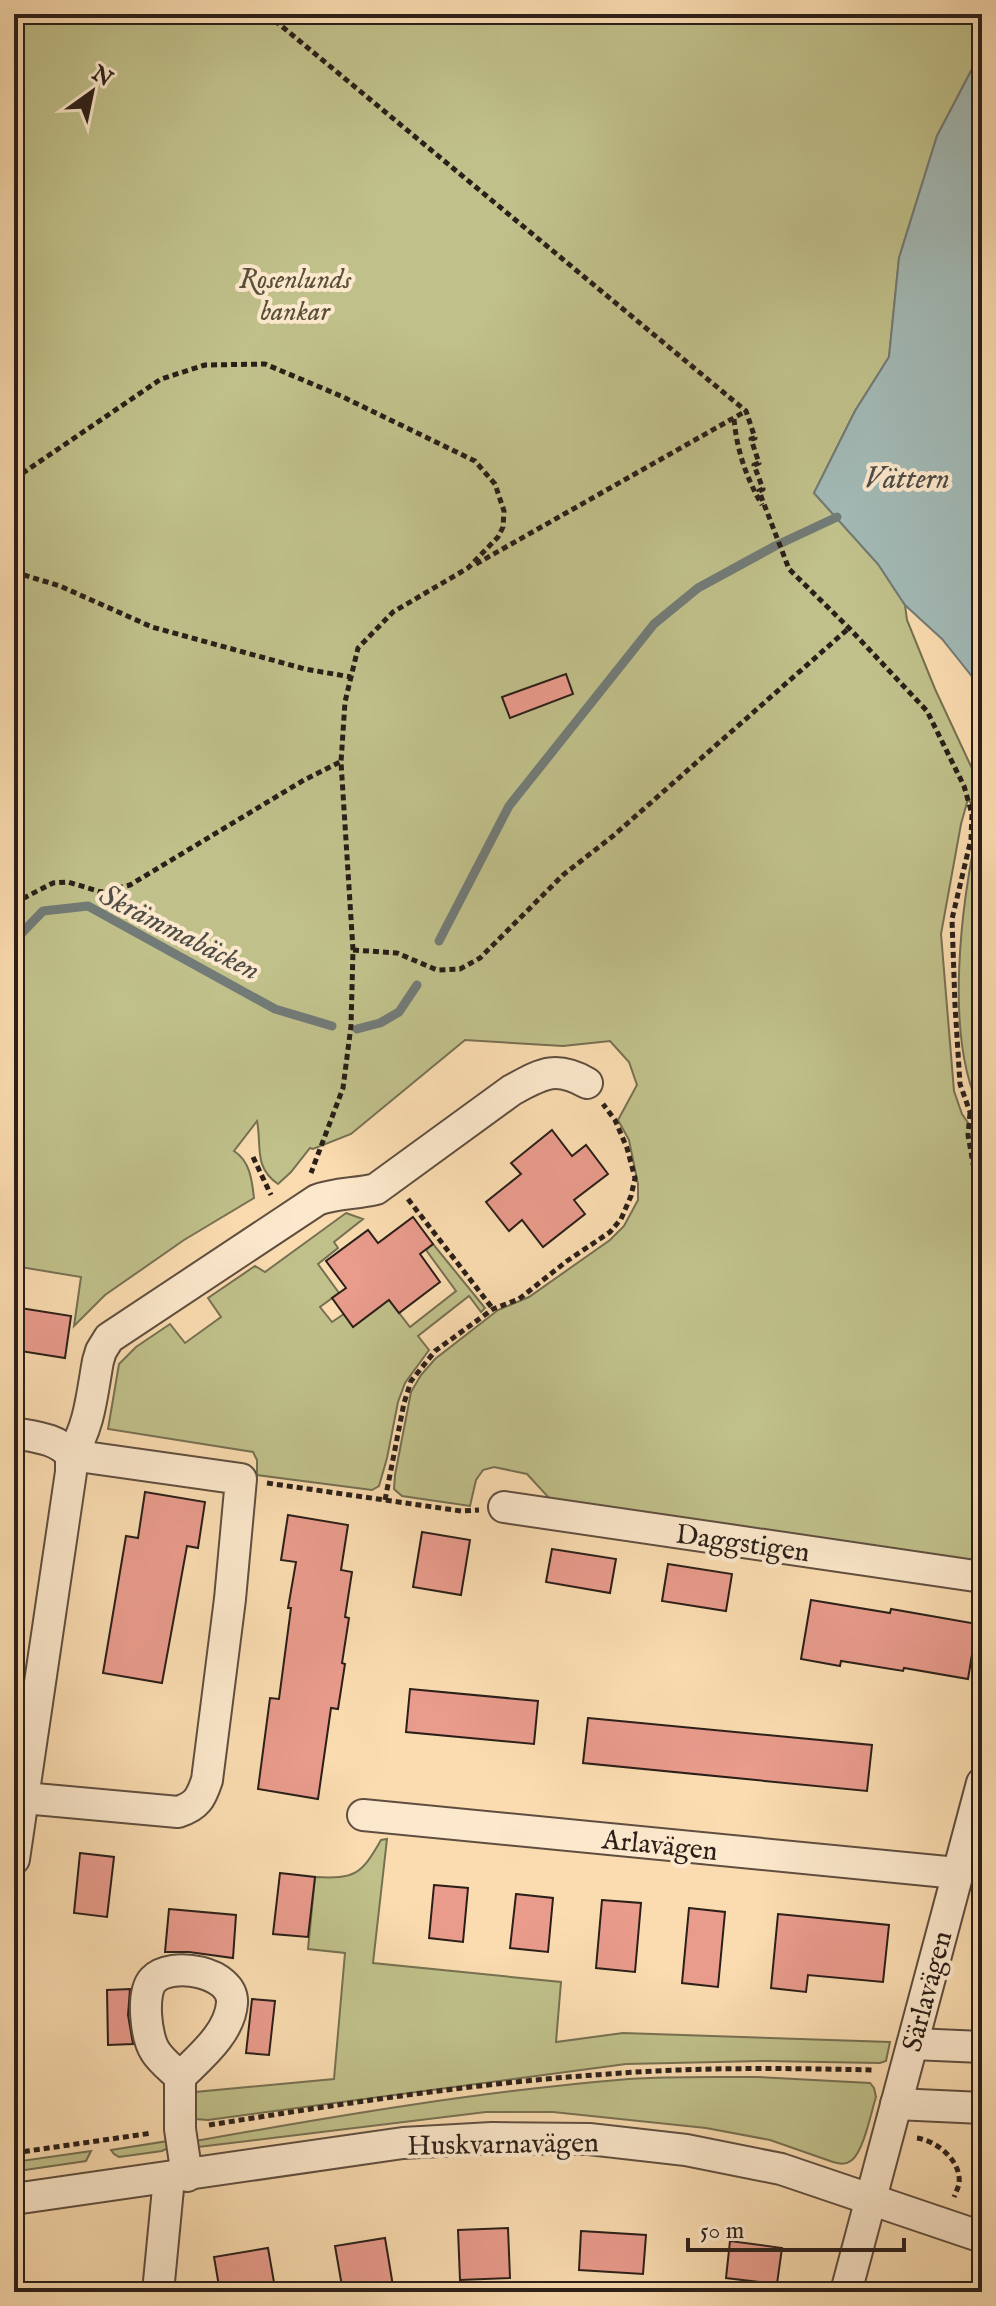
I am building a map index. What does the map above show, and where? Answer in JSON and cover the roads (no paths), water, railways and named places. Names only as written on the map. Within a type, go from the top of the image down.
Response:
[{"type":"street","points":[[14,1859],[71,1455],[86,1427],[98,1361],[109,1338],[317,1200],[333,1194],[376,1189],[512,1090],[534,1078],[555,1072],[573,1075],[587,1083]]},
{"type":"street","points":[[14,1433],[63,1445],[71,1455],[241,1479],[230,1599],[207,1780],[202,1796],[191,1808],[178,1812],[21,1793]]},
{"type":"street","name":"Daggstigen","points":[[504,1507],[982,1577]]},
{"type":"street","name":"Särlavägen","points":[[846,2292],[982,1783]]},
{"type":"street","name":"Arlavägen","points":[[363,1815],[957,1873]]},
{"type":"street","points":[[908,2058],[982,2047]]},
{"type":"street","points":[[158,2292],[178,2177],[180,2077]]},
{"type":"street","points":[[896,2104],[982,2108]]},
{"type":"street","name":"Huskvarnavägen","points":[[14,2199],[403,2143],[492,2138],[589,2139],[686,2150],[781,2169],[982,2237]]},
{"type":"water","name":"Vättern","points":[[982,50],[982,689],[942,639],[905,605],[878,564],[814,493],[855,411],[889,357],[899,258],[937,136]]},
{"type":"waterway","points":[[439,941],[509,806],[654,624],[698,588],[837,517]]},
{"type":"waterway","name":"Skrämmabäcken","points":[[14,941],[43,911],[88,906],[275,1009],[332,1026]]},
{"type":"waterway","name":"Skrämmabäcken","points":[[357,1029],[380,1023],[399,1012],[417,985]]},
{"type":"park label","name":"Rosenlunds bankar","points":[[295,294]]}]
